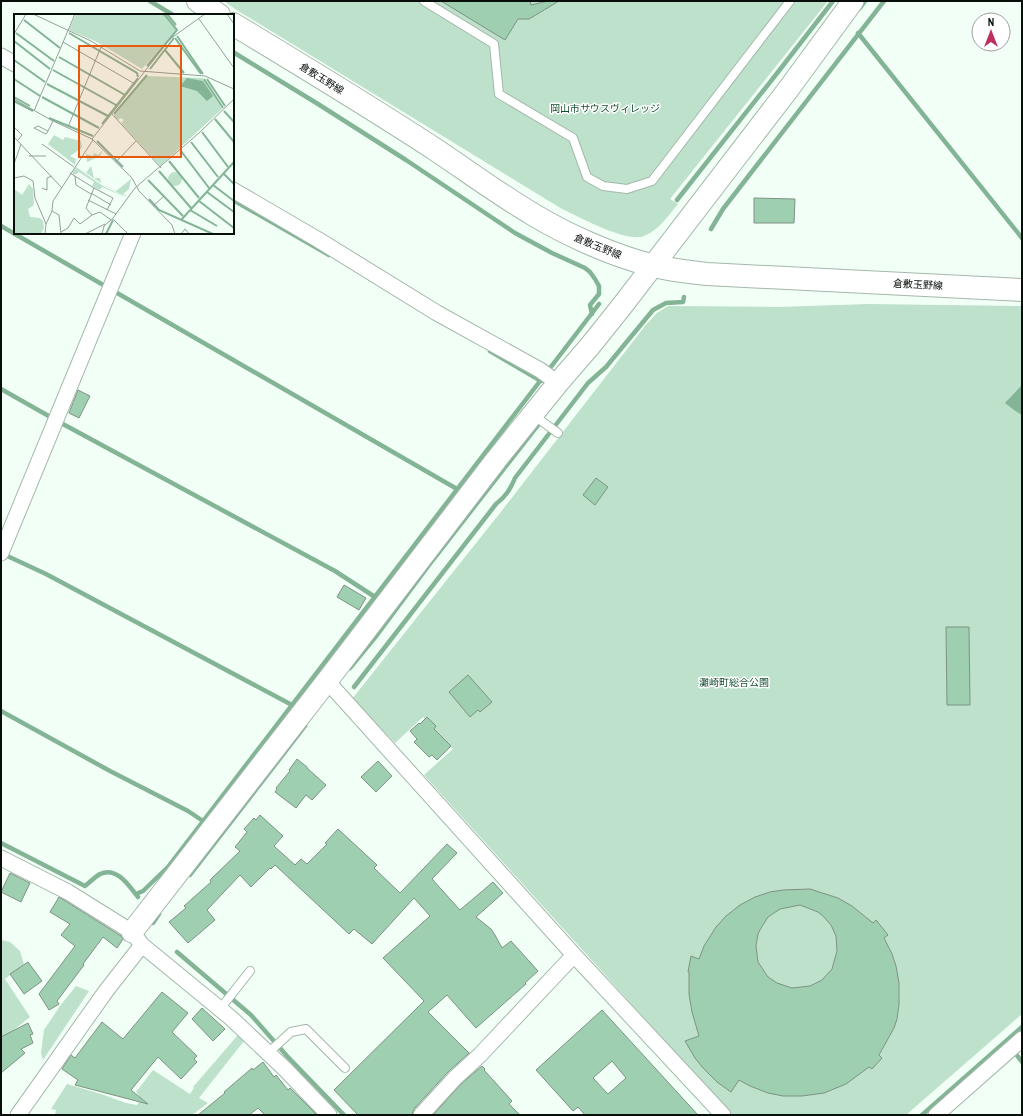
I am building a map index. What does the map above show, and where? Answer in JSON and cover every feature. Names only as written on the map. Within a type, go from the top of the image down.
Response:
[{"type":"main road","points":[[198,1],[218,14]]},
{"type":"main road","name":"倉敷玉野線","points":[[234,25],[436,150],[534,216],[561,230],[616,254],[653,266],[708,274],[1022,290]]},
{"type":"street","points":[[18,1115],[106,990],[137,938],[327,681],[540,420],[550,378],[590,346],[787,91],[854,1]]},
{"type":"street","points":[[1,56],[14,63]]},
{"type":"street","points":[[234,191],[317,239],[436,312],[550,378]]},
{"type":"street","points":[[2,551],[133,234]]},
{"type":"street","points":[[327,681],[574,955],[723,1115]]},
{"type":"street","points":[[1,858],[68,892],[227,1001],[274,1047],[285,1068],[329,1115]]},
{"type":"street","points":[[421,1115],[574,955]]},
{"type":"street","points":[[936,1115],[1022,1039]]},
{"type":"lane","points":[[424,1],[494,44],[499,94],[572,138],[587,177],[603,186],[627,189],[652,181],[790,1]]},
{"type":"lane","points":[[540,420],[558,433]]},
{"type":"lane","points":[[227,1001],[250,971]]},
{"type":"lane","points":[[274,1047],[291,1032],[306,1029],[345,1068]]},
{"type":"green space","name":"岡山市サウスヴィレッジ","points":[[224,1],[828,1],[670,199],[678,204],[671,213],[654,230],[644,236],[636,237],[615,233],[562,209]]},
{"type":"green space","name":"灘崎町総合公園","points":[[869,304],[1022,306],[1022,1014],[906,1115],[732,1115],[424,775],[453,749],[423,717],[395,743],[352,699],[500,513],[645,326],[657,313],[668,306],[778,307]]},
{"type":"green space","points":[[1,940],[10,942],[20,951],[24,964],[5,979],[30,1017],[1,1040]]},
{"type":"green space","points":[[76,986],[89,991],[43,1060],[41,1053],[44,1030]]},
{"type":"green space","points":[[238,1035],[244,1041],[199,1098],[208,1103],[192,1115],[55,1115],[56,1110],[51,1109],[67,1084],[126,1103],[137,1105],[141,1099],[136,1092],[153,1070],[190,1094],[194,1088],[193,1087]]},
{"type":"shaded area","points":[[1022,385],[1022,415],[1005,403]]},
{"type":"building","points":[[441,1],[530,1],[531,5],[548,1],[559,1],[529,19],[518,19],[505,40]]},
{"type":"building","points":[[754,198],[795,199],[794,223],[754,223]]},
{"type":"building","points":[[78,390],[90,396],[79,418],[69,413]]},
{"type":"building","points":[[596,478],[608,487],[595,505],[583,495]]},
{"type":"building","points":[[344,585],[366,598],[359,610],[337,597]]},
{"type":"building","points":[[946,627],[969,627],[970,705],[947,705]]},
{"type":"building","points":[[468,675],[492,702],[480,712],[478,710],[470,717],[449,692]]},
{"type":"building","points":[[427,717],[436,726],[434,729],[451,746],[437,760],[432,755],[429,757],[414,742],[417,739],[410,731]]},
{"type":"building","points":[[297,759],[326,785],[312,800],[306,795],[296,808],[275,792],[277,789],[276,788],[290,771],[289,770]]},
{"type":"building","points":[[378,761],[392,776],[376,792],[361,777]]},
{"type":"building","points":[[260,815],[283,836],[274,846],[295,865],[301,859],[307,864],[327,844],[325,843],[338,829],[377,865],[374,868],[400,893],[447,844],[457,853],[432,879],[460,910],[493,882],[503,893],[476,917],[491,929],[502,948],[511,941],[538,971],[525,983],[526,984],[476,1028],[447,995],[428,1012],[469,1053],[448,1072],[414,1109],[412,1115],[358,1115],[334,1090],[424,1001],[383,958],[430,916],[414,898],[372,944],[354,929],[349,934],[275,865],[251,887],[240,875],[207,910],[215,920],[188,943],[169,922],[186,908],[184,906],[211,882],[210,880],[240,851],[235,847],[247,832],[244,829],[254,818],[256,820]]},
{"type":"building","points":[[10,873],[30,883],[21,902],[1,892]]},
{"type":"building","points":[[810,889],[838,898],[852,906],[873,923],[876,920],[888,935],[884,938],[896,966],[899,983],[897,1019],[894,1028],[879,1055],[882,1058],[872,1069],[869,1067],[846,1084],[824,1093],[802,1096],[783,1096],[768,1093],[739,1080],[731,1092],[717,1082],[703,1068],[685,1041],[699,1036],[692,1012],[689,994],[688,972],[691,956],[699,959],[704,946],[716,927],[726,916],[740,905],[755,897],[770,892]],"holes":[[[800,905],[818,912],[831,925],[836,936],[837,951],[832,969],[822,980],[810,986],[792,988],[777,983],[768,977],[758,962],[756,946],[758,934],[768,917],[780,909]]]},
{"type":"building","points":[[59,897],[121,936],[123,939],[117,948],[103,937],[57,1001],[59,1004],[49,1010],[39,994],[75,946],[61,935],[70,924],[50,912]]},
{"type":"building","points":[[28,962],[42,981],[24,994],[10,974]]},
{"type":"building","points":[[162,992],[188,1013],[172,1032],[197,1056],[194,1059],[197,1062],[181,1079],[158,1057],[131,1090],[148,1104],[75,1085],[78,1080],[62,1069],[71,1055],[75,1058],[102,1022],[123,1039]]},
{"type":"building","points":[[202,1008],[225,1029],[213,1041],[192,1019]]},
{"type":"building","points":[[602,1010],[698,1115],[585,1115],[578,1107],[573,1111],[536,1070]],"holes":[[[612,1061],[626,1078],[608,1094],[593,1078]]]},
{"type":"building","points":[[28,1023],[33,1034],[30,1035],[33,1043],[21,1049],[25,1053],[1,1073],[1,1037]]},
{"type":"building","points":[[263,1062],[274,1077],[276,1075],[288,1090],[290,1088],[317,1115],[265,1115],[258,1108],[249,1115],[198,1115],[252,1068],[253,1070]]},
{"type":"building","points":[[482,1066],[512,1101],[509,1104],[520,1115],[433,1115],[461,1084]]},
{"type":"waterway","points":[[150,1],[171,14]]},
{"type":"waterway","points":[[677,200],[833,1]]},
{"type":"waterway","points":[[860,8],[865,1]]},
{"type":"waterway","points":[[711,229],[723,209],[884,1]]},
{"type":"waterway","points":[[858,33],[1022,238]]},
{"type":"waterway","points":[[234,53],[406,160],[515,233],[552,253],[585,268],[590,272],[599,286],[599,294],[590,305],[592,314]]},
{"type":"waterway","points":[[234,201],[329,255]]},
{"type":"waterway","points":[[1,226],[14,233]]},
{"type":"waterway","points":[[15,234],[457,489]]},
{"type":"waterway","points":[[354,687],[496,504],[507,492],[515,478],[588,383],[606,367],[653,310],[666,303],[683,302],[684,297]]},
{"type":"waterway","points":[[136,894],[143,891],[168,867],[599,304]]},
{"type":"waterway","points":[[490,351],[541,381]]},
{"type":"waterway","points":[[1,389],[335,571],[375,597]]},
{"type":"waterway","points":[[350,668],[538,425]]},
{"type":"waterway","points":[[3,554],[46,574],[292,705]]},
{"type":"waterway","points":[[1,711],[110,771],[188,811],[203,821]]},
{"type":"waterway","points":[[190,875],[305,726]]},
{"type":"waterway","points":[[1,843],[85,886],[100,874],[106,872],[112,873],[122,878],[138,897]]},
{"type":"waterway","points":[[153,923],[159,914]]},
{"type":"waterway","points":[[177,952],[251,1015],[287,1056],[344,1115]]},
{"type":"waterway","points":[[922,1115],[1022,1027]]},
{"type":"waterway","points":[[1016,1054],[1022,1062]]}]
